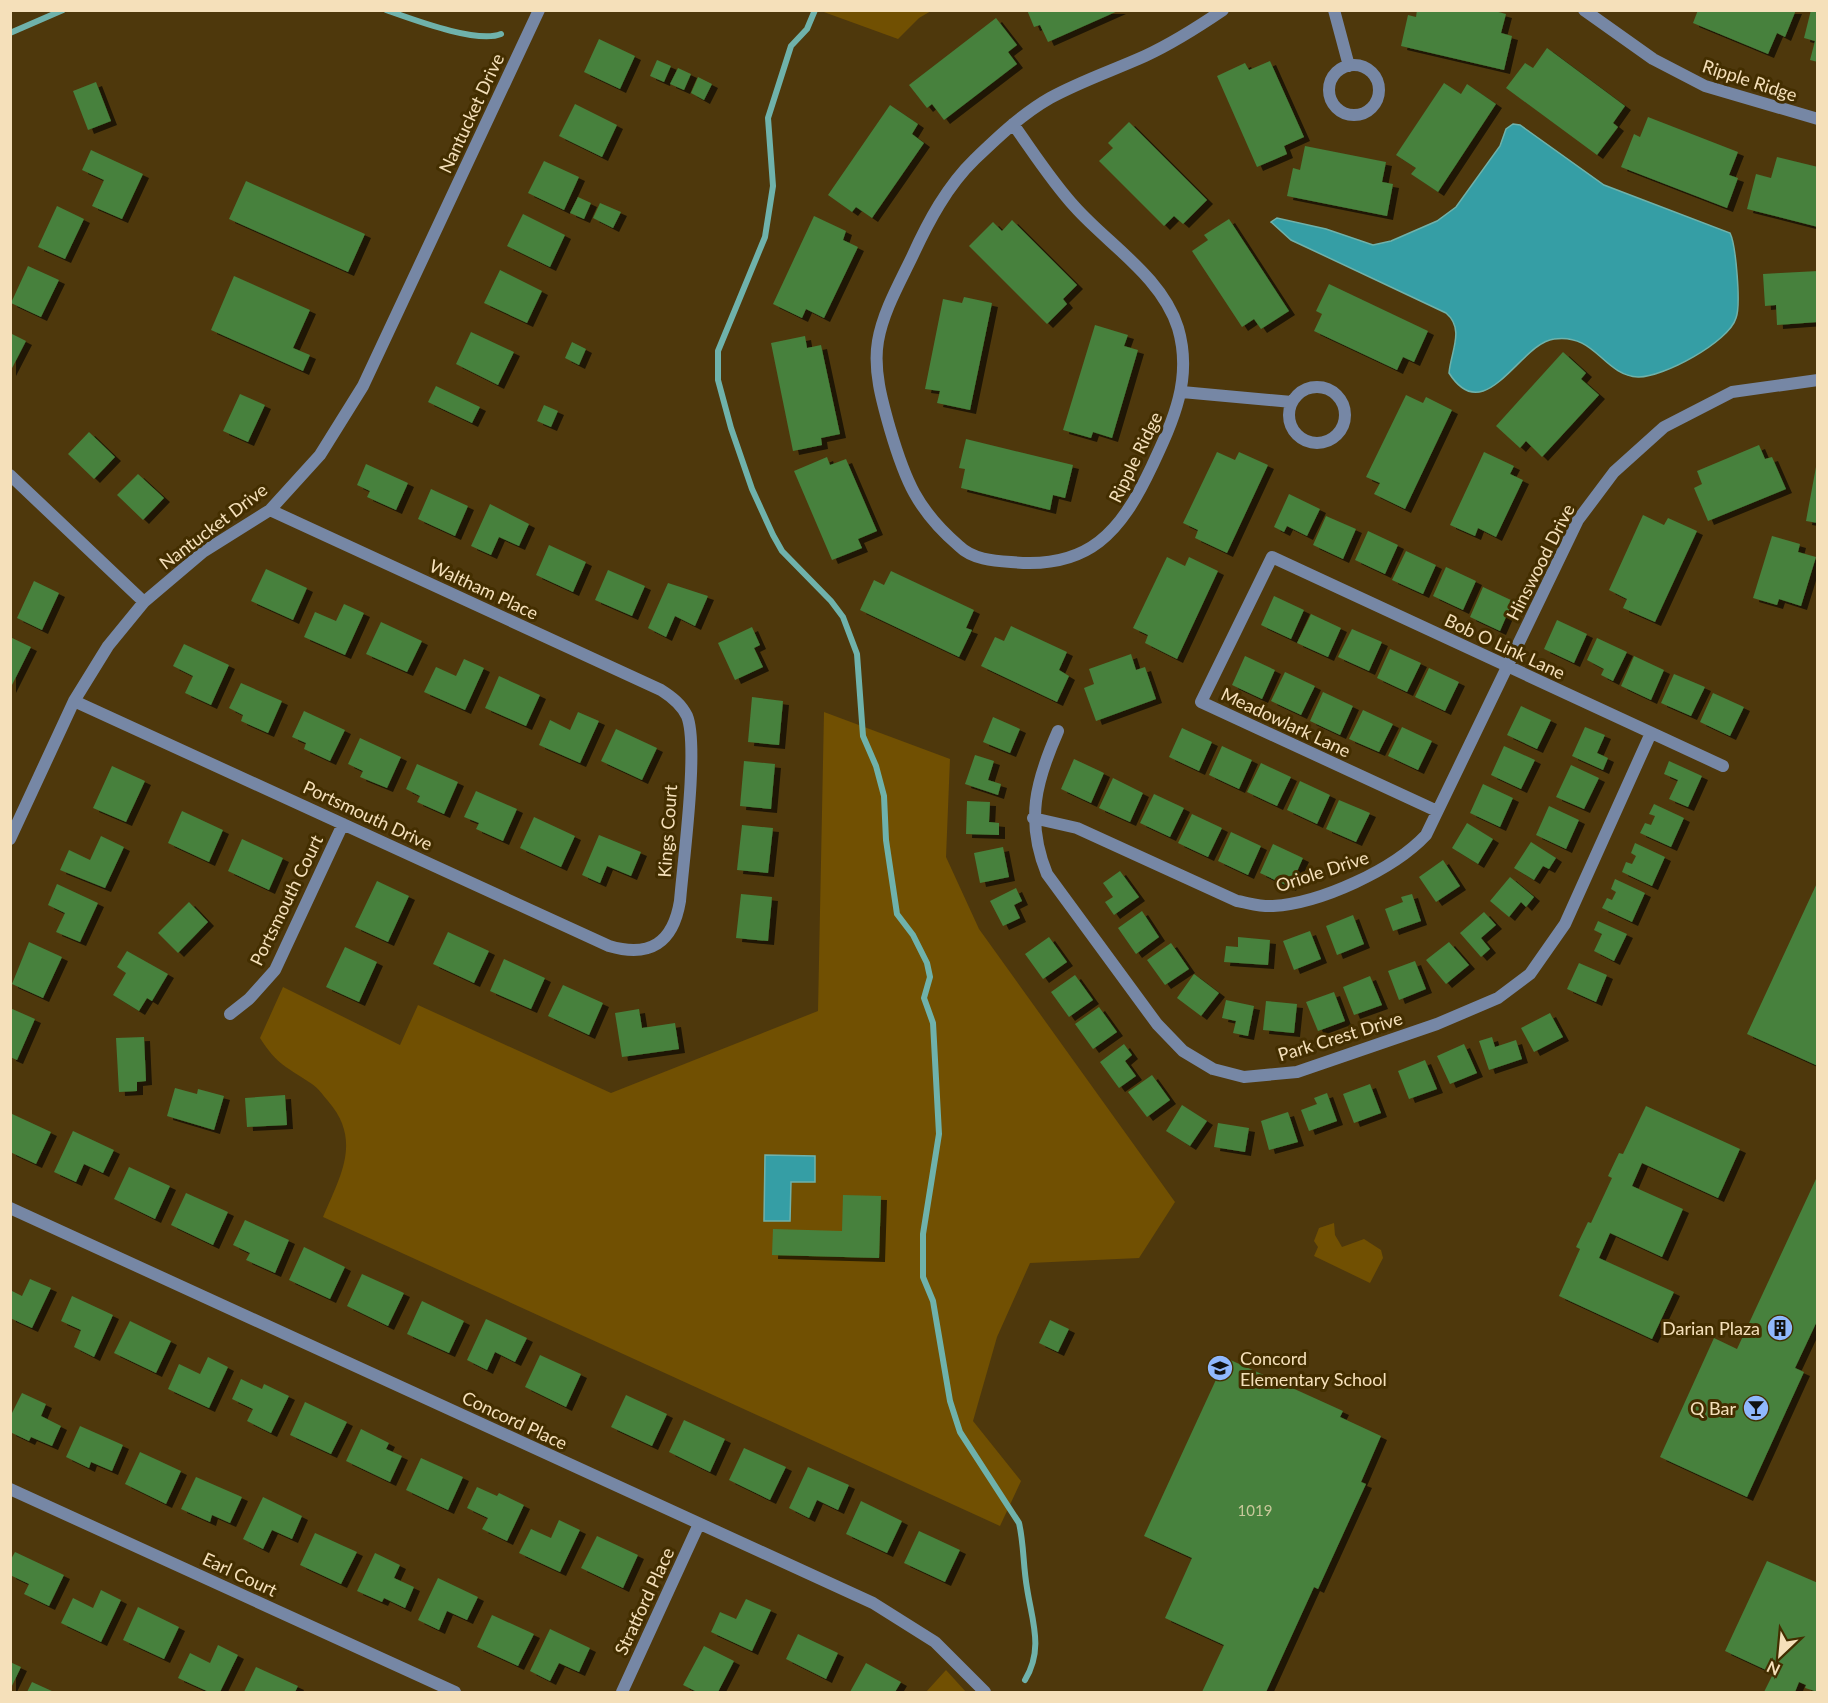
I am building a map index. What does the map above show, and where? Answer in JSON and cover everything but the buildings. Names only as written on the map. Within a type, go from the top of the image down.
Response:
[{"type":"street","name":"Nantucket Drive","points":[[10,839],[74,700],[108,646],[144,602],[203,552],[270,510],[320,455],[363,386],[539,10]]},
{"type":"street","name":"Ripple Ridge","points":[[1013,124],[1075,207],[1142,273],[1161,296],[1176,323],[1184,351],[1182,392],[1175,417],[1128,514],[1109,535],[1069,560],[1025,563],[978,557],[960,548],[922,507],[905,479],[888,423],[877,363],[878,340],[885,316],[902,278],[942,199],[972,161],[1013,124],[1050,98],[1147,55],[1192,31],[1223,10]]},
{"type":"street","points":[[1334,10],[1349,66]]},
{"type":"street","name":"Ripple Ridge","points":[[1584,10],[1653,59],[1705,86],[1818,119]]},
{"type":"street","points":[[1349,66],[1367,69],[1377,82],[1379,91],[1372,106],[1358,115],[1342,112],[1336,108],[1329,94],[1335,72],[1349,66]]},
{"type":"street","name":"Hinswood Drive","points":[[1497,685],[1508,667],[1578,520],[1628,458],[1664,427],[1732,392],[1818,380]]},
{"type":"street","points":[[1313,387],[1331,390],[1343,404],[1345,421],[1341,430],[1327,441],[1317,443],[1299,436],[1289,420],[1292,402],[1297,394],[1313,387]]},
{"type":"street","points":[[1182,392],[1292,402]]},
{"type":"street","points":[[10,475],[144,602]]},
{"type":"street","name":"Waltham Place","points":[[270,510],[661,690],[681,705]]},
{"type":"street","name":"Bob O Link Lane","points":[[1272,557],[1723,766]]},
{"type":"street","name":"Meadowlark Lane","points":[[1272,557],[1201,702],[1437,812]]},
{"type":"street","name":"Oriole Drive","points":[[1033,818],[1077,828],[1237,901],[1274,906],[1297,902],[1365,878],[1390,866],[1426,835],[1497,685]]},
{"type":"street","name":"Portsmouth Drive","points":[[74,700],[609,946],[635,951],[649,949]]},
{"type":"street","name":"Kings Court","points":[[649,949],[661,942],[671,928],[678,914],[680,901],[691,750],[687,717],[681,705]]},
{"type":"street","name":"Park Crest Drive","points":[[1058,730],[1042,766],[1033,818],[1041,858],[1047,874],[1143,1006],[1183,1052],[1213,1069],[1245,1077],[1297,1072],[1437,1024],[1498,998],[1530,974],[1565,924],[1651,734]]},
{"type":"street","name":"Portsmouth Court","points":[[230,1014],[249,999],[274,970],[343,824]]},
{"type":"street","name":"Concord Place","points":[[10,1208],[895,1615],[935,1642],[985,1692]]},
{"type":"street","name":"Earl Court","points":[[10,1489],[455,1692]]},
{"type":"street","name":"Stratford Place","points":[[622,1692],[699,1524]]},
{"type":"shaded area","points":[[931,10],[919,18],[898,39],[821,11]]},
{"type":"shaded area","points":[[824,712],[950,759],[946,857],[979,929],[1175,1202],[1139,1258],[1030,1263],[997,1337],[973,1421],[1021,1481],[1000,1526],[323,1217],[345,1158],[344,1130],[338,1115],[318,1090],[277,1060],[260,1038],[283,987],[400,1045],[418,1005],[611,1093],[818,1011]]},
{"type":"shaded area","points":[[1334,1223],[1335,1235],[1342,1247],[1364,1239],[1381,1250],[1383,1258],[1370,1283],[1314,1256],[1318,1247],[1314,1241],[1319,1228]]},
{"type":"shaded area","points":[[946,1670],[966,1692],[926,1692]]},
{"type":"water","points":[[1513,124],[1520,125],[1604,185],[1730,233],[1736,262],[1738,289],[1736,318],[1731,327],[1693,357],[1662,372],[1638,377],[1626,375],[1616,369],[1580,342],[1554,339],[1541,344],[1489,388],[1476,392],[1462,388],[1449,373],[1456,333],[1452,319],[1446,313],[1291,240],[1271,222],[1277,218],[1326,229],[1373,245],[1391,241],[1437,221],[1456,207],[1500,146],[1506,129]]},
{"type":"water","points":[[765,1155],[815,1156],[815,1182],[791,1182],[790,1221],[764,1221]]},
{"type":"waterway","points":[[10,33],[63,10]]},
{"type":"waterway","points":[[386,10],[461,33],[477,36],[501,34]]},
{"type":"waterway","points":[[815,10],[807,29],[791,46],[768,118],[773,186],[765,237],[718,351],[718,380],[731,428],[752,489],[773,535],[782,551],[831,601],[843,617],[857,654],[863,736],[876,766],[884,796],[886,840],[897,914],[913,935],[927,963],[930,977],[924,998],[933,1023],[939,1134],[923,1234],[923,1277],[933,1301],[950,1401],[960,1432],[1019,1523],[1035,1635],[1034,1657],[1025,1680]]},
{"type":"place","name":"Darian Plaza","points":[[1780,1328]]},
{"type":"place","name":"Concord Elementary School","points":[[1220,1368]]},
{"type":"place","name":"Q Bar","points":[[1756,1408]]}]
